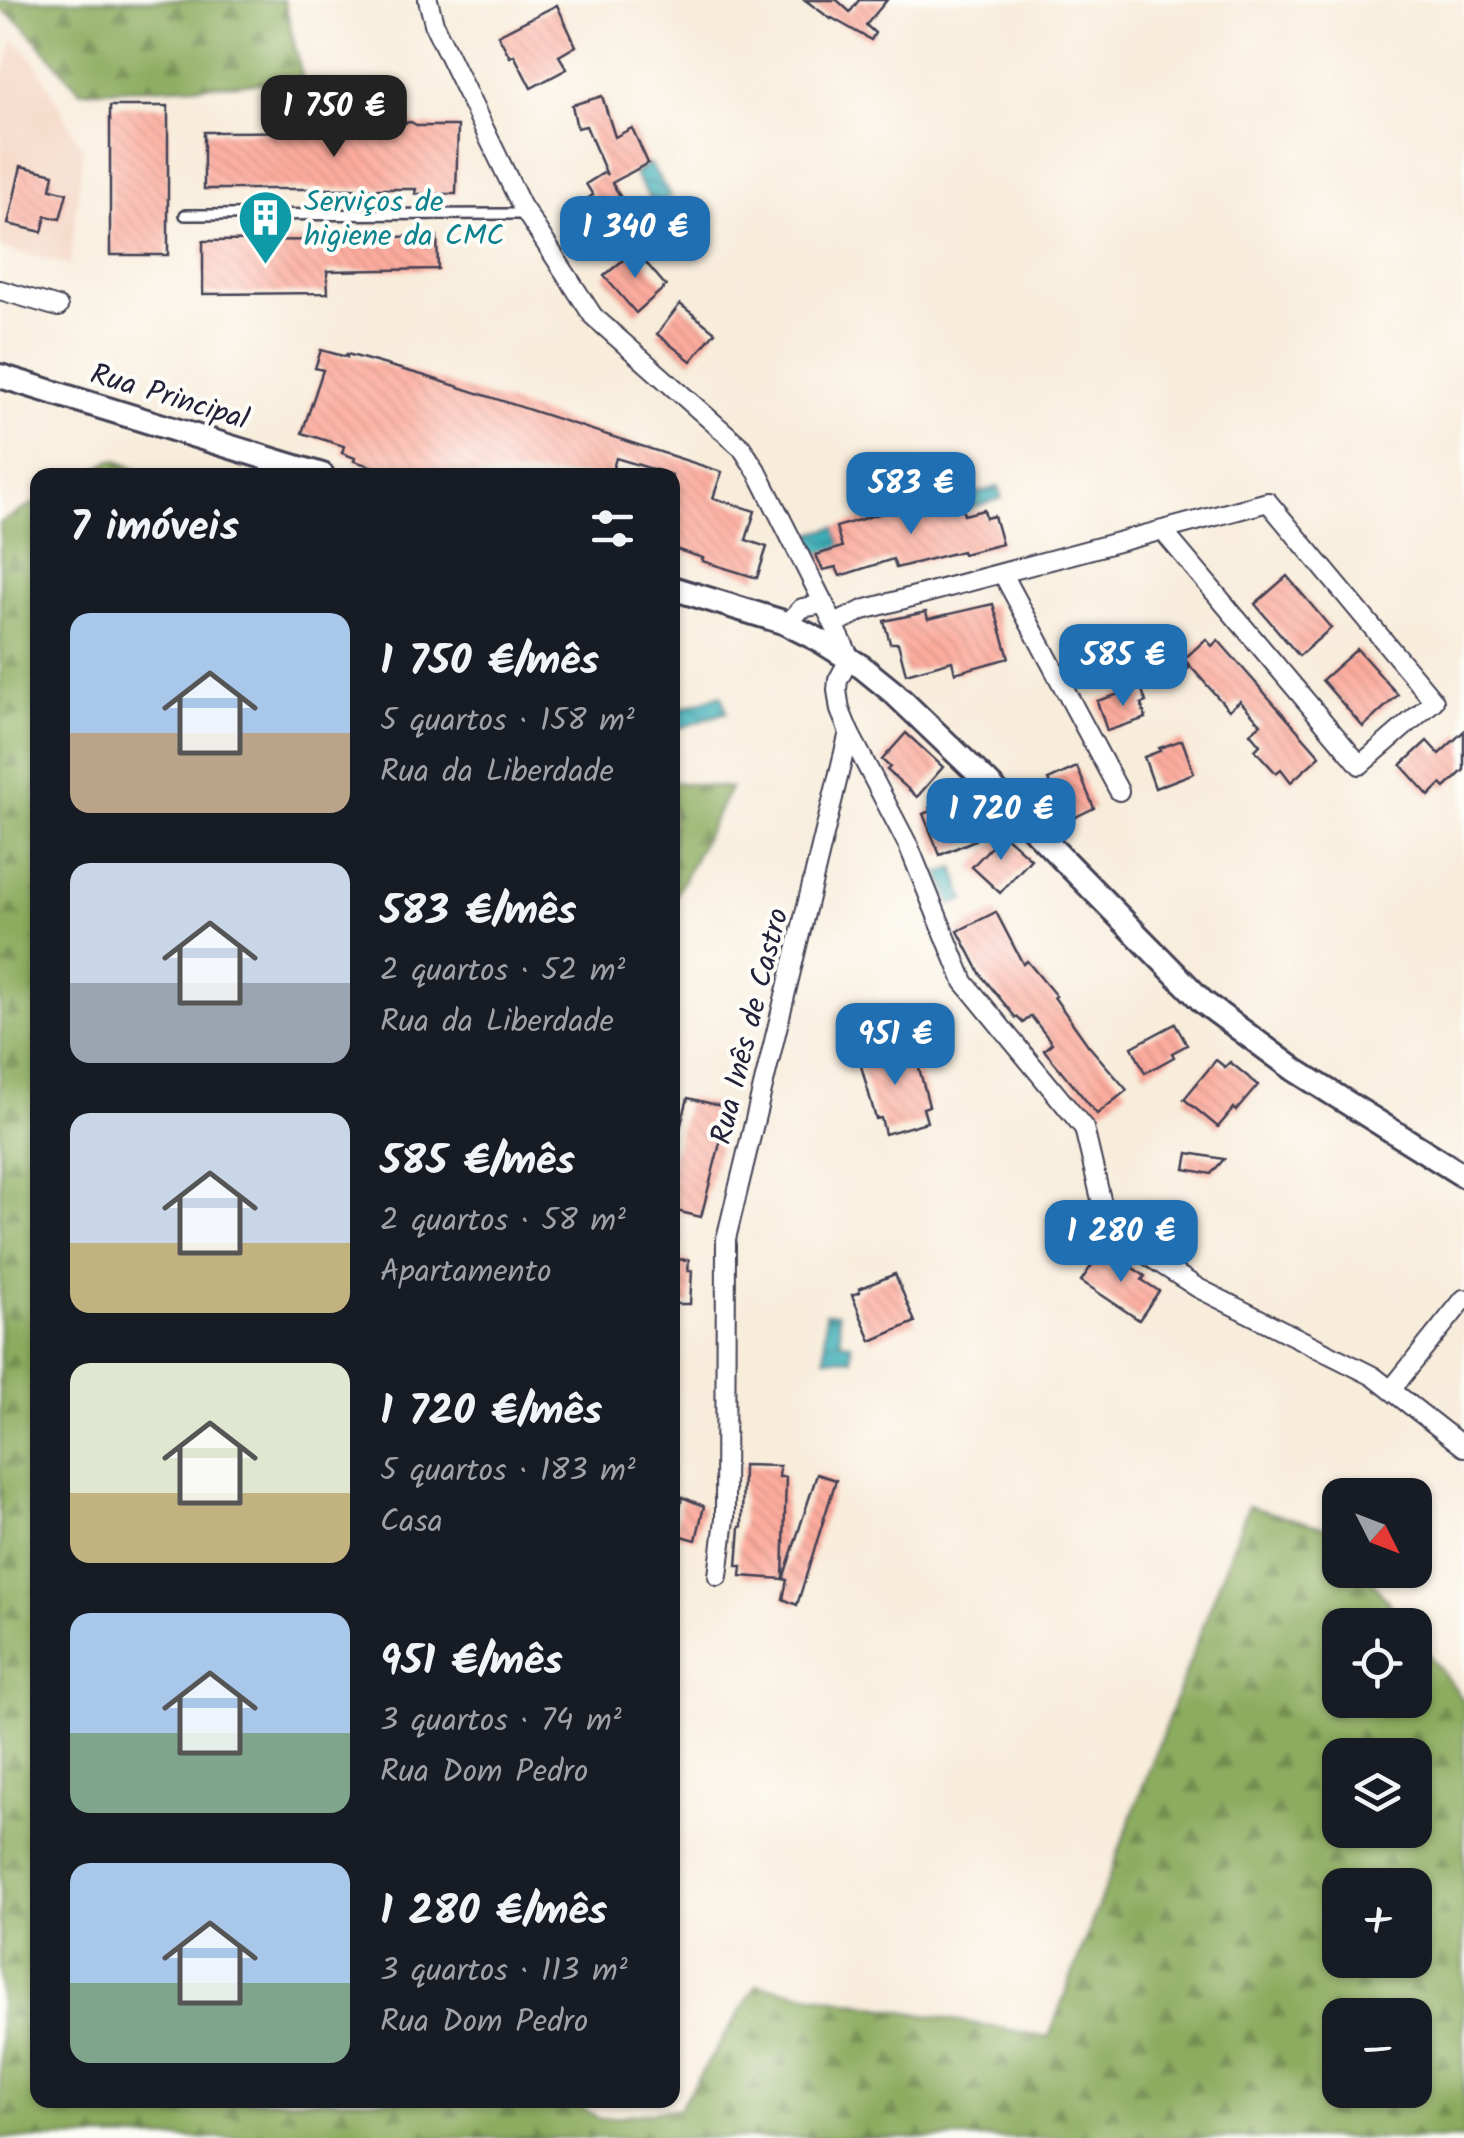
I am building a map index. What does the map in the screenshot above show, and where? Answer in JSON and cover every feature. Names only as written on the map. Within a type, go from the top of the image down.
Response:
[{"type":"street","points":[[428,0],[435,27],[527,214],[593,316],[742,448],[758,473],[835,624],[845,655],[837,690],[840,710],[909,846],[964,982],[1084,1128],[1104,1212],[1122,1239],[1198,1288],[1372,1376],[1464,1447]]},
{"type":"street","points":[[0,290],[58,306]]},
{"type":"street","name":"Rua Principal","points":[[0,376],[299,468]]},
{"type":"street","points":[[835,624],[863,610],[1003,574],[1162,530],[1268,502],[1434,700],[1360,765],[1162,530]]},
{"type":"street","points":[[1003,574],[1118,791]]},
{"type":"street","points":[[680,591],[787,624],[845,655],[894,693],[952,748],[1202,1002],[1295,1070],[1464,1176]]},
{"type":"street","points":[[787,624],[802,608],[824,604]]},
{"type":"street","name":"Rua Inês de Castro","points":[[718,1576],[725,1518],[726,1238],[849,732]]},
{"type":"street","points":[[1391,1390],[1464,1299]]},
{"type":"lane","points":[[184,215],[527,214]]},
{"type":"shaded area","points":[[14,39],[35,61],[83,149],[70,265],[0,248],[0,89]]},
{"type":"green space","points":[[0,0],[284,0],[303,81],[80,91],[22,24],[0,8]]},
{"type":"green space","points":[[114,459],[133,468],[98,468]]},
{"type":"green space","points":[[30,506],[30,2108],[581,2108],[599,2119],[680,2108],[757,1985],[1049,2037],[1248,1506],[1322,1527],[1322,1588],[1378,1588],[1393,1608],[1322,1608],[1322,1718],[1432,1718],[1432,1659],[1464,1701],[1464,2138],[0,2138],[0,523]]},
{"type":"green space","points":[[680,783],[730,788],[680,887]]},
{"type":"water","points":[[650,164],[671,196],[655,206],[634,174]]},
{"type":"water","points":[[998,487],[1002,498],[969,509],[964,496]]},
{"type":"water","points":[[836,527],[842,547],[817,555],[809,534]]},
{"type":"water","points":[[721,695],[727,712],[681,728],[680,708]]},
{"type":"water","points":[[969,794],[990,814],[972,822],[962,799]]},
{"type":"water","points":[[954,868],[965,900],[951,905],[940,873]]},
{"type":"water","points":[[825,1313],[838,1313],[841,1342],[851,1343],[852,1359],[825,1358]]},
{"type":"building","points":[[805,0],[837,0],[850,12],[859,0],[887,0],[866,25],[875,33],[871,40]]},
{"type":"building","points":[[557,5],[576,46],[559,56],[567,69],[531,88],[514,55],[510,57],[498,35]]},
{"type":"building","points":[[602,96],[615,137],[632,128],[648,163],[612,183],[634,219],[587,248],[565,213],[593,195],[586,184],[605,172],[607,175],[586,126],[577,128],[572,105]]},
{"type":"building","points":[[110,106],[168,106],[168,255],[110,255]]},
{"type":"building","name":"Serviços de higiene da CMC","points":[[404,123],[418,126],[458,126],[456,194],[415,194],[416,189],[204,189],[204,132],[398,131]]},
{"type":"building","points":[[21,166],[54,174],[51,189],[67,193],[60,219],[46,216],[42,232],[8,224]]},
{"type":"building","name":"Serviços de higiene da CMC","points":[[437,236],[438,269],[327,271],[328,293],[203,294],[203,241]]},
{"type":"building","points":[[635,250],[666,286],[636,313],[604,276]]},
{"type":"building","points":[[680,304],[715,332],[691,361],[657,334]]},
{"type":"building","points":[[321,350],[347,354],[722,472],[713,498],[755,511],[746,540],[767,547],[757,578],[680,551],[680,468],[649,468],[616,458],[613,468],[377,468],[354,461],[355,458],[342,453],[344,446],[302,433],[323,370],[315,368]]},
{"type":"building","points":[[959,497],[964,515],[984,510],[986,518],[994,516],[1002,544],[896,568],[893,559],[840,576],[836,567],[823,570],[816,555],[842,547],[836,527],[888,511]]},
{"type":"building","points":[[1287,576],[1331,628],[1299,656],[1255,604]]},
{"type":"building","points":[[993,604],[1009,658],[955,673],[952,661],[906,674],[898,643],[890,643],[884,621],[926,612],[928,619]]},
{"type":"building","points":[[1206,639],[1212,646],[1218,640],[1320,756],[1291,782],[1281,769],[1276,773],[1255,750],[1260,745],[1250,733],[1261,724],[1240,701],[1229,710],[1184,659]]},
{"type":"building","points":[[1357,649],[1398,695],[1363,727],[1322,680]]},
{"type":"building","points":[[1177,654],[1189,668],[1175,681],[1164,666]]},
{"type":"building","points":[[1141,687],[1146,718],[1107,731],[1097,701]]},
{"type":"building","points":[[1464,731],[1464,770],[1445,788],[1441,784],[1429,796],[1401,765],[1427,741],[1439,754]]},
{"type":"building","points":[[906,733],[943,767],[917,797],[887,770],[890,767],[882,760]]},
{"type":"building","points":[[1182,740],[1194,773],[1155,788],[1144,757]]},
{"type":"building","points":[[1077,767],[1094,808],[1059,825],[1037,790],[1050,784],[1048,780]]},
{"type":"building","points":[[957,796],[975,840],[940,855],[923,814]]},
{"type":"building","points":[[1003,834],[1031,859],[1000,893],[972,867]]},
{"type":"building","points":[[996,912],[1023,964],[1027,961],[1056,996],[1088,1045],[1127,1090],[1097,1114],[1044,1050],[1052,1043],[1031,1016],[1023,1023],[1016,1018],[981,975],[958,931]]},
{"type":"building","points":[[1175,1024],[1187,1045],[1145,1073],[1132,1047]]},
{"type":"building","points":[[913,1045],[929,1106],[923,1108],[927,1122],[885,1134],[881,1118],[876,1119],[858,1055]]},
{"type":"building","points":[[1216,1060],[1225,1067],[1230,1062],[1258,1085],[1218,1127],[1184,1099]]},
{"type":"building","points":[[688,1098],[729,1108],[701,1217],[680,1212],[680,1128]]},
{"type":"building","points":[[1188,1153],[1224,1159],[1211,1174],[1185,1169]]},
{"type":"building","points":[[1101,1252],[1145,1276],[1142,1280],[1159,1291],[1139,1320],[1081,1281]]},
{"type":"building","points":[[680,1259],[689,1260],[688,1271],[692,1271],[690,1304],[680,1304]]},
{"type":"building","points":[[895,1274],[915,1322],[871,1341],[852,1295]]},
{"type":"building","points":[[743,1465],[780,1466],[779,1477],[786,1477],[783,1579],[741,1576],[742,1566],[737,1566]]},
{"type":"building","points":[[817,1474],[836,1480],[797,1605],[783,1599],[787,1580],[783,1579]]},
{"type":"building","points":[[682,1497],[704,1506],[696,1540],[680,1535]]},
{"type":"place","name":"Serviços de higiene da CMC","points":[[265,267]]}]
